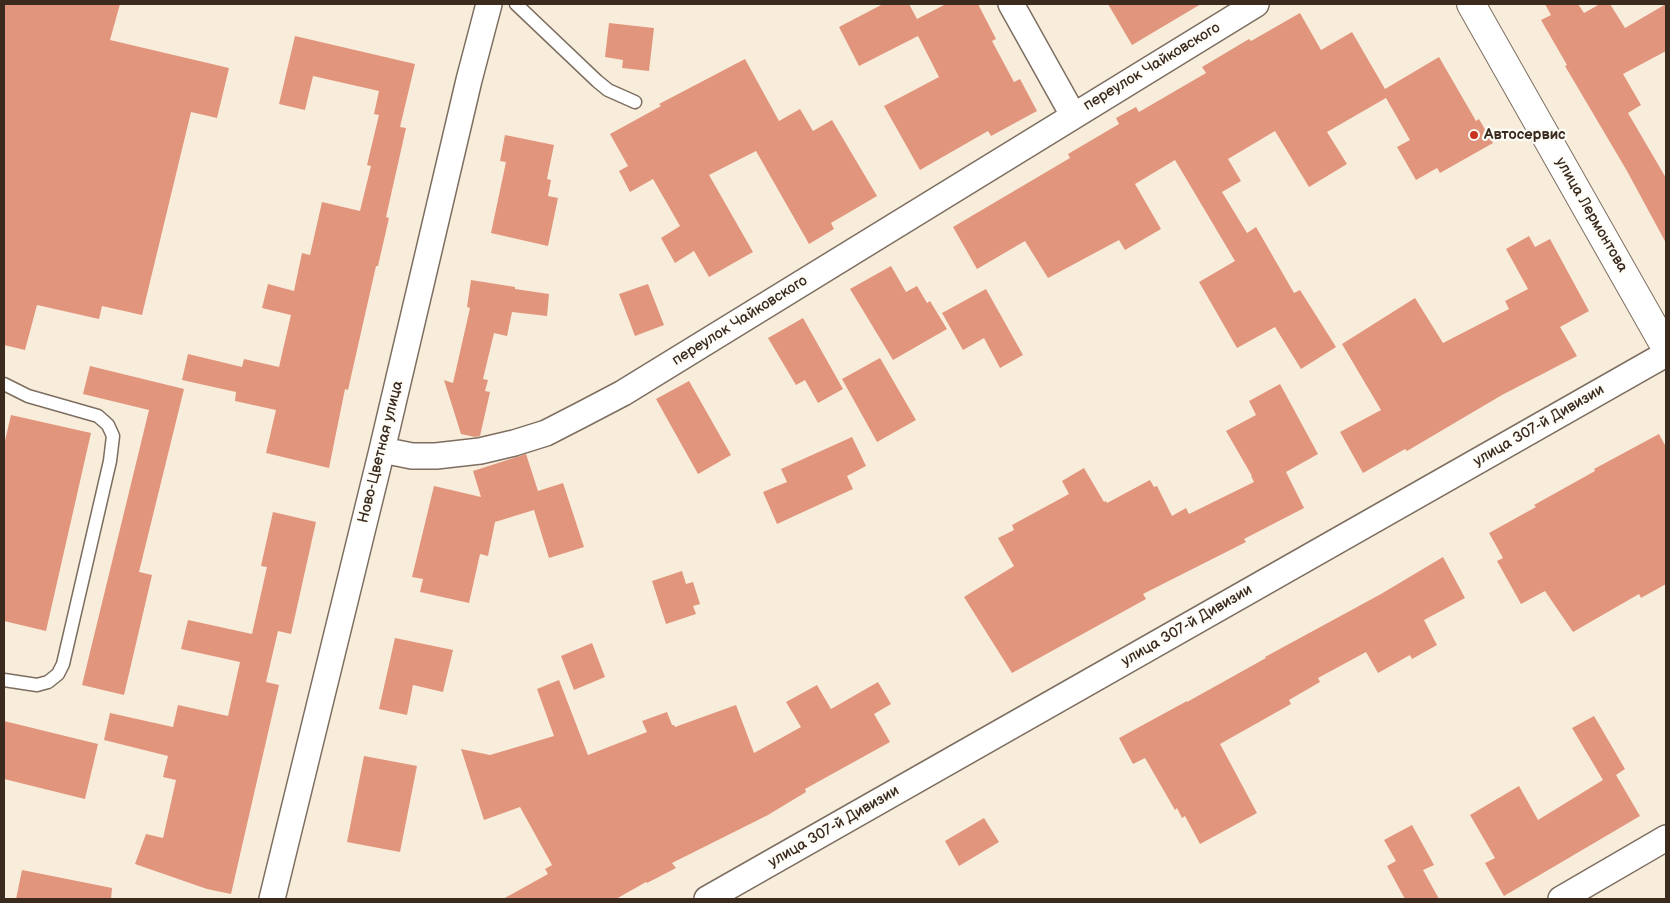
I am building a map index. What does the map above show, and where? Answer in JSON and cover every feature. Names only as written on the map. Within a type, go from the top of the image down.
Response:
[{"type":"main road","name":"улица Лермонтова","points":[[1471,4],[1666,348]]},
{"type":"street","name":"Ново-Цветная улица","points":[[272,899],[382,450],[469,80],[489,4]]},
{"type":"street","name":"переулок Чайковского","points":[[1011,4],[1073,115]]},
{"type":"street","name":"переулок Чайковского","points":[[382,450],[412,456],[436,456],[480,451],[514,444],[546,433],[623,393],[1256,4]]},
{"type":"street","name":"улица 307-й Дивизии","points":[[707,899],[1666,354]]},
{"type":"street","points":[[1561,899],[1666,838]]},
{"type":"lane","points":[[516,4],[597,81],[608,90],[635,102]]},
{"type":"lane","points":[[4,384],[28,396],[98,416],[108,425],[113,436],[110,461],[63,664],[58,674],[48,682],[37,685],[4,680]]},
{"type":"building","points":[[4,4],[120,4],[110,40],[229,68],[217,118],[191,112],[142,315],[102,306],[99,319],[37,305],[25,350],[4,345]]},
{"type":"building","points":[[883,4],[909,4],[917,19],[946,4],[978,4],[996,39],[992,41],[1014,82],[1020,79],[1037,111],[991,136],[988,131],[920,170],[884,106],[939,77],[918,36],[859,66],[839,27]]},
{"type":"building","points":[[1108,4],[1201,4],[1132,45]]},
{"type":"building","points":[[1545,4],[1578,4],[1584,13],[1600,4],[1610,4],[1625,28],[1666,4],[1666,51],[1623,74],[1641,105],[1628,113],[1666,178],[1666,243],[1627,171],[1565,66],[1567,65],[1541,20],[1551,15]]},
{"type":"building","points":[[1300,13],[1321,50],[1352,32],[1385,89],[1439,57],[1476,121],[1479,119],[1493,143],[1440,173],[1437,168],[1416,180],[1397,147],[1410,140],[1386,98],[1327,132],[1347,164],[1309,187],[1275,131],[1228,159],[1241,181],[1222,192],[1247,233],[1256,227],[1294,293],[1300,290],[1336,347],[1301,369],[1275,327],[1237,348],[1199,282],[1235,261],[1175,160],[1135,184],[1161,229],[1125,250],[1119,240],[1048,278],[1025,241],[977,269],[953,227],[1070,158],[1068,154],[1119,124],[1116,118],[1136,107],[1139,112],[1206,73],[1202,67],[1249,39],[1251,41]]},
{"type":"building","points":[[609,23],[654,28],[649,71],[622,68],[623,60],[605,57]]},
{"type":"building","points":[[295,36],[415,64],[400,127],[406,128],[386,217],[389,218],[378,266],[376,266],[348,390],[345,389],[329,468],[266,453],[276,410],[235,401],[236,392],[182,380],[188,354],[242,367],[244,359],[279,367],[291,315],[262,308],[268,284],[294,291],[302,253],[310,255],[322,202],[360,211],[371,166],[367,165],[379,115],[374,114],[379,91],[313,76],[305,110],[279,104]]},
{"type":"building","points":[[745,59],[779,121],[800,109],[813,131],[832,120],[877,196],[831,223],[834,229],[809,244],[756,151],[709,175],[753,252],[709,277],[694,251],[675,263],[661,238],[680,226],[653,179],[630,192],[619,171],[628,166],[610,134],[661,106],[659,104]]},
{"type":"building","points":[[505,135],[554,145],[547,179],[551,180],[548,196],[558,198],[548,246],[491,233],[506,162],[500,161]]},
{"type":"building","points":[[1529,236],[1535,247],[1550,239],[1589,311],[1560,327],[1577,356],[1502,395],[1407,451],[1405,449],[1363,473],[1340,432],[1381,410],[1342,344],[1415,298],[1443,343],[1509,309],[1505,301],[1528,289],[1506,249]]},
{"type":"building","points":[[891,266],[906,292],[917,286],[927,303],[930,301],[947,329],[893,360],[850,289]]},
{"type":"building","points":[[471,280],[549,294],[547,316],[512,312],[507,336],[494,333],[483,379],[488,380],[485,391],[490,392],[480,436],[475,437],[461,434],[444,380],[453,383],[470,308],[467,307]]},
{"type":"building","points":[[648,284],[664,325],[635,336],[619,294]]},
{"type":"building","points":[[986,289],[1023,355],[1000,368],[984,338],[963,350],[942,313]]},
{"type":"building","points":[[803,318],[843,389],[818,403],[805,380],[796,385],[768,338]]},
{"type":"building","points":[[880,358],[916,420],[877,442],[842,379]]},
{"type":"building","points":[[90,366],[184,389],[139,572],[152,575],[124,695],[82,685],[149,410],[83,394]]},
{"type":"building","points":[[689,381],[731,455],[698,474],[656,399]]},
{"type":"building","points":[[1280,384],[1318,454],[1286,472],[1304,508],[1244,539],[1246,542],[1143,594],[1146,599],[1012,673],[964,597],[1014,566],[998,538],[1014,530],[1012,525],[1069,494],[1062,481],[1084,468],[1104,502],[1106,501],[1107,503],[1150,480],[1154,487],[1157,486],[1172,516],[1186,508],[1189,514],[1254,482],[1226,431],[1256,415],[1249,401]]},
{"type":"building","points":[[11,415],[91,433],[46,631],[4,621],[4,445]]},
{"type":"building","points":[[1659,434],[1666,447],[1666,584],[1641,598],[1639,594],[1573,632],[1545,591],[1521,604],[1497,561],[1503,558],[1489,533],[1536,507],[1534,505],[1595,471],[1594,469]]},
{"type":"building","points":[[852,437],[866,466],[847,476],[853,489],[777,524],[763,492],[787,482],[781,469]]},
{"type":"building","points":[[526,454],[538,491],[563,483],[584,547],[549,558],[534,510],[495,522],[488,556],[480,554],[469,603],[420,592],[423,579],[412,577],[434,486],[481,497],[473,471]]},
{"type":"building","points":[[273,512],[316,522],[291,634],[278,631],[266,682],[279,685],[231,894],[207,889],[135,864],[146,834],[163,838],[176,780],[163,777],[168,756],[104,740],[110,713],[173,727],[178,705],[228,716],[240,662],[181,649],[188,620],[252,634],[267,567],[261,566]]},
{"type":"building","points":[[1443,557],[1465,598],[1424,620],[1437,645],[1412,659],[1410,655],[1378,673],[1366,652],[1318,678],[1320,682],[1289,700],[1291,704],[1220,744],[1257,813],[1200,844],[1185,816],[1182,818],[1177,808],[1175,810],[1145,758],[1133,764],[1119,738],[1381,594]]},
{"type":"building","points":[[682,571],[686,584],[693,582],[700,604],[693,606],[696,614],[666,624],[652,581]]},
{"type":"building","points":[[395,638],[453,650],[443,692],[413,685],[407,715],[379,709]]},
{"type":"building","points":[[592,643],[605,677],[574,690],[561,656]]},
{"type":"building","points":[[559,680],[588,755],[647,732],[642,721],[667,712],[672,725],[675,727],[736,705],[754,753],[801,727],[786,702],[817,685],[831,709],[878,682],[891,704],[874,714],[890,742],[805,789],[806,792],[768,815],[672,863],[676,868],[616,899],[503,899],[548,874],[545,869],[552,865],[520,807],[484,820],[461,749],[490,755],[554,736],[537,689]]},
{"type":"building","points":[[1594,716],[1625,769],[1616,775],[1640,816],[1504,896],[1485,863],[1495,858],[1470,815],[1519,786],[1538,820],[1603,780],[1572,728]]},
{"type":"building","points":[[4,721],[98,744],[85,799],[4,779]]},
{"type":"building","points":[[364,756],[417,766],[400,852],[347,842]]},
{"type":"building","points":[[984,818],[999,842],[959,866],[945,841]]},
{"type":"building","points":[[1412,825],[1434,865],[1423,870],[1439,899],[1405,899],[1387,866],[1396,861],[1384,840]]},
{"type":"building","points":[[22,870],[112,888],[111,899],[16,899]]},
{"type":"place","name":"Автосервис","points":[[1474,135]]}]
